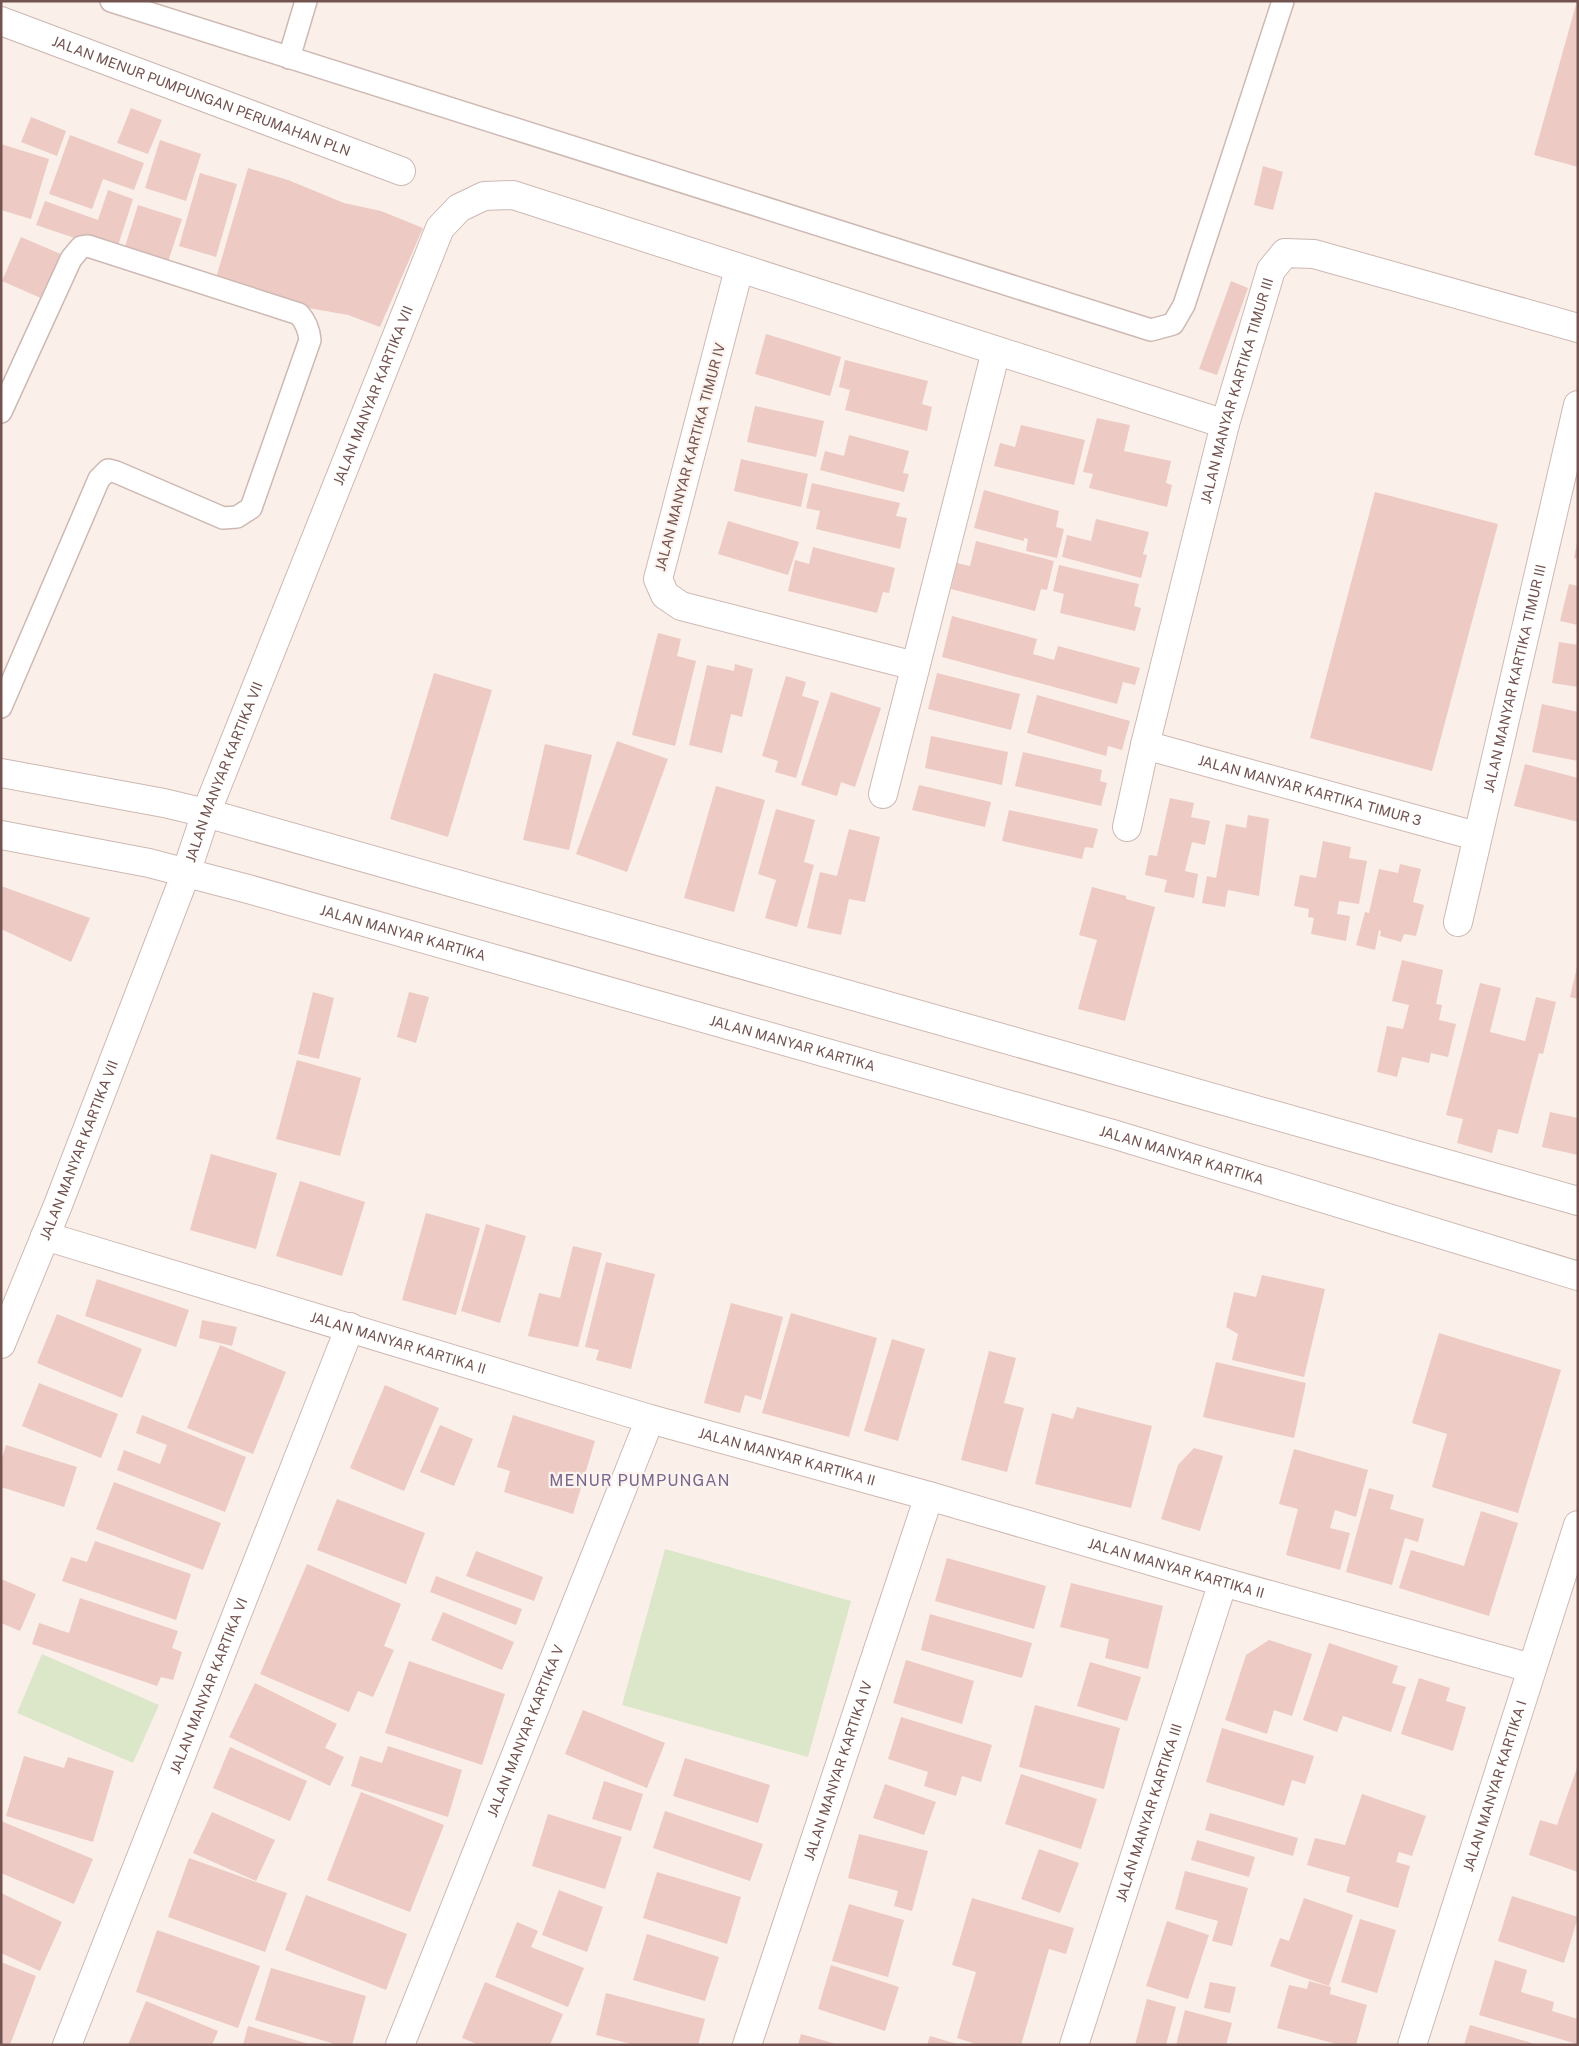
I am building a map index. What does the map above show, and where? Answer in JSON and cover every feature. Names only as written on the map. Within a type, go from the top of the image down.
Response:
[{"type":"street","name":"JALAN MENUR PUMPUNGAN PERUMAHAN PLN","points":[[1,22],[401,171]]},
{"type":"street","name":"JALAN MANYAR KARTIKA VII","points":[[1,1344],[186,873],[206,813],[440,228],[460,208],[484,196],[513,195],[740,269]]},
{"type":"street","name":"JALAN MANYAR KARTIKA TIMUR III","points":[[1127,827],[1145,745],[1225,424],[1271,270],[1286,253],[1314,254],[1578,328]]},
{"type":"street","points":[[740,269],[1225,424]]},
{"type":"street","name":"JALAN MANYAR KARTIKA TIMUR IV","points":[[740,269],[658,578],[665,594],[681,606],[915,666]]},
{"type":"street","points":[[883,794],[996,351]]},
{"type":"street","name":"JALAN MANYAR KARTIKA TIMUR III","points":[[1458,922],[1476,836],[1578,405]]},
{"type":"street","name":"JALAN MANYAR KARTIKA TIMUR 3","points":[[1145,745],[1476,836]]},
{"type":"street","points":[[1,773],[164,803],[206,813],[1578,1201]]},
{"type":"street","name":"JALAN MANYAR KARTIKA","points":[[1,835],[149,863],[267,894],[1116,1135],[1578,1276]]},
{"type":"street","name":"JALAN MANYAR KARTIKA II","points":[[45,1236],[650,1419],[929,1496],[1223,1582],[1531,1668]]},
{"type":"street","name":"JALAN MANYAR KARTIKA VI","points":[[67,2045],[350,1327]]},
{"type":"street","name":"JALAN MANYAR KARTIKA V","points":[[400,2045],[650,1419]]},
{"type":"street","name":"JALAN MANYAR KARTIKA IV","points":[[747,2045],[929,1496]]},
{"type":"street","name":"JALAN MANYAR KARTIKA I","points":[[1412,2045],[1578,1525]]},
{"type":"street","name":"JALAN MANYAR KARTIKA III","points":[[1074,2045],[1223,1582]]},
{"type":"lane","points":[[110,1],[1151,330],[1173,324],[1184,305],[1282,1]]},
{"type":"lane","points":[[289,58],[306,1]]},
{"type":"lane","points":[[1,412],[71,259],[81,247],[88,246],[298,314],[305,321],[309,332],[310,340],[251,508],[237,517],[223,518],[116,472],[108,470],[99,479],[1,708]]},
{"type":"green space","points":[[665,1549],[851,1601],[808,1757],[622,1705]]},
{"type":"green space","points":[[42,1654],[159,1705],[133,1763],[17,1713]]},
{"type":"building","points":[[1578,1],[1578,167],[1534,155]]},
{"type":"building","points":[[131,108],[162,120],[148,154],[117,143]]},
{"type":"building","points":[[31,117],[66,131],[57,156],[21,142]]},
{"type":"building","points":[[70,135],[144,163],[134,190],[103,179],[92,209],[49,194]]},
{"type":"building","points":[[160,140],[201,154],[186,201],[145,188]]},
{"type":"building","points":[[1,144],[49,159],[31,219],[1,210]]},
{"type":"building","points":[[1263,166],[1283,172],[1273,210],[1254,205]]},
{"type":"building","points":[[248,168],[288,180],[344,203],[381,211],[423,228],[380,327],[348,315],[303,307],[216,278]]},
{"type":"building","points":[[200,173],[237,184],[216,257],[179,246]]},
{"type":"building","points":[[108,190],[133,199],[116,252],[36,225],[45,201],[98,220]]},
{"type":"building","points":[[138,205],[182,219],[166,268],[123,253]]},
{"type":"building","points":[[21,237],[63,255],[43,299],[2,281]]},
{"type":"building","points":[[1231,281],[1248,288],[1217,375],[1199,369]]},
{"type":"building","points":[[766,334],[841,357],[830,396],[755,374]]},
{"type":"building","points":[[845,360],[928,381],[922,404],[932,407],[927,431],[845,410],[850,390],[839,387]]},
{"type":"building","points":[[755,406],[824,421],[816,457],[747,442]]},
{"type":"building","points":[[1097,418],[1130,425],[1124,451],[1171,461],[1166,483],[1172,485],[1167,507],[1089,488],[1093,474],[1083,472]]},
{"type":"building","points":[[1021,425],[1085,440],[1074,485],[994,466],[1000,443],[1015,447]]},
{"type":"building","points":[[849,435],[909,451],[903,473],[909,474],[904,492],[820,470],[825,451],[844,456]]},
{"type":"building","points":[[741,459],[808,474],[801,507],[734,491]]},
{"type":"building","points":[[812,483],[900,503],[896,516],[907,518],[900,549],[816,529],[820,511],[806,508]]},
{"type":"building","points":[[984,490],[1059,511],[1056,527],[1064,529],[1057,558],[1026,551],[1028,539],[1024,538],[1024,541],[974,528]]},
{"type":"building","points":[[1375,492],[1498,524],[1432,771],[1310,738]]},
{"type":"building","points":[[1096,519],[1149,532],[1143,554],[1147,555],[1141,578],[1062,557],[1067,535],[1091,541]]},
{"type":"building","points":[[728,521],[799,542],[788,575],[718,554]]},
{"type":"building","points":[[976,541],[1054,561],[1047,590],[1041,589],[1035,611],[951,589],[957,563],[970,566]]},
{"type":"building","points":[[1578,543],[1578,559],[1574,558]]},
{"type":"building","points":[[813,547],[895,568],[889,593],[883,592],[877,613],[788,591],[795,560],[809,564]]},
{"type":"building","points":[[1059,565],[1139,584],[1134,606],[1141,608],[1135,631],[1060,613],[1064,594],[1053,591]]},
{"type":"building","points":[[1569,584],[1578,586],[1578,625],[1560,621]]},
{"type":"building","points":[[952,616],[1037,639],[1033,654],[1054,660],[1058,646],[1140,668],[1135,685],[1123,682],[1117,704],[942,657]]},
{"type":"building","points":[[658,633],[681,639],[677,656],[696,661],[675,746],[632,735]]},
{"type":"building","points":[[1559,642],[1578,645],[1578,687],[1552,683]]},
{"type":"building","points":[[735,664],[753,669],[742,717],[731,714],[722,753],[689,745],[707,665],[734,671]]},
{"type":"building","points":[[434,673],[492,690],[448,837],[390,819]]},
{"type":"building","points":[[937,673],[1020,694],[1011,730],[928,709]]},
{"type":"building","points":[[786,676],[806,682],[802,696],[819,701],[796,778],[775,772],[778,761],[762,756]]},
{"type":"building","points":[[831,692],[881,708],[855,787],[841,782],[837,796],[801,785]]},
{"type":"building","points":[[1037,695],[1130,721],[1122,750],[1108,746],[1106,756],[1027,733]]},
{"type":"building","points":[[1542,704],[1578,712],[1578,761],[1532,752]]},
{"type":"building","points":[[931,736],[1008,752],[1002,785],[925,768]]},
{"type":"building","points":[[617,741],[668,759],[627,872],[576,854]]},
{"type":"building","points":[[545,744],[592,755],[569,850],[523,840]]},
{"type":"building","points":[[1023,752],[1102,770],[1100,781],[1107,783],[1101,806],[1015,786]]},
{"type":"building","points":[[1525,764],[1578,778],[1578,822],[1514,806]]},
{"type":"building","points":[[919,785],[991,802],[985,827],[912,810]]},
{"type":"building","points":[[716,786],[765,800],[734,912],[684,898]]},
{"type":"building","points":[[1170,798],[1194,803],[1191,817],[1210,821],[1205,845],[1192,842],[1185,871],[1198,874],[1194,898],[1164,892],[1167,880],[1145,875],[1149,855],[1157,856]]},
{"type":"building","points":[[776,809],[815,820],[804,862],[814,865],[797,927],[765,918],[776,880],[758,874]]},
{"type":"building","points":[[1009,810],[1098,829],[1093,848],[1085,847],[1082,859],[1002,841]]},
{"type":"building","points":[[1248,815],[1269,819],[1259,896],[1228,890],[1225,907],[1202,903],[1207,876],[1216,878],[1226,824],[1246,828]]},
{"type":"building","points":[[849,829],[880,837],[865,902],[849,899],[841,935],[807,928],[820,872],[837,876]]},
{"type":"building","points":[[1323,841],[1351,847],[1349,858],[1367,861],[1359,904],[1339,901],[1337,914],[1350,916],[1346,941],[1311,934],[1314,918],[1308,917],[1309,909],[1294,906],[1300,875],[1316,878]]},
{"type":"building","points":[[1400,864],[1421,869],[1413,902],[1424,905],[1416,936],[1404,934],[1401,942],[1380,936],[1381,931],[1379,930],[1375,950],[1356,945],[1365,912],[1369,913],[1379,869],[1398,873]]},
{"type":"building","points":[[1,886],[90,918],[71,962],[1,929]]},
{"type":"building","points":[[1092,887],[1126,896],[1126,899],[1155,907],[1125,1021],[1078,1009],[1097,940],[1079,935]]},
{"type":"building","points":[[1402,960],[1443,970],[1436,1004],[1442,1005],[1439,1020],[1456,1024],[1448,1057],[1431,1053],[1429,1063],[1402,1057],[1397,1077],[1377,1072],[1387,1026],[1403,1029],[1409,1005],[1392,1001]]},
{"type":"building","points":[[1578,967],[1578,999],[1570,997]]},
{"type":"building","points":[[1480,983],[1501,988],[1490,1032],[1525,1041],[1536,997],[1556,1002],[1543,1054],[1539,1053],[1518,1134],[1498,1129],[1492,1153],[1457,1143],[1463,1119],[1446,1115]]},
{"type":"building","points":[[313,992],[334,998],[319,1059],[298,1054]]},
{"type":"building","points":[[409,992],[429,997],[416,1043],[397,1037]]},
{"type":"building","points":[[297,1060],[361,1078],[340,1156],[276,1139]]},
{"type":"building","points":[[1550,1112],[1578,1118],[1578,1155],[1542,1147]]},
{"type":"building","points":[[211,1154],[277,1173],[256,1249],[190,1230]]},
{"type":"building","points":[[300,1181],[365,1202],[342,1276],[276,1256]]},
{"type":"building","points":[[426,1213],[480,1228],[456,1315],[402,1300]]},
{"type":"building","points":[[486,1224],[526,1236],[500,1323],[461,1311]]},
{"type":"building","points":[[573,1246],[602,1253],[578,1347],[528,1336],[539,1293],[560,1298]]},
{"type":"building","points":[[606,1262],[655,1274],[631,1369],[596,1360],[599,1350],[585,1347]]},
{"type":"building","points":[[1262,1275],[1325,1289],[1304,1377],[1232,1360],[1238,1334],[1226,1327],[1234,1292],[1256,1297]]},
{"type":"building","points":[[97,1279],[189,1310],[176,1347],[85,1316]]},
{"type":"building","points":[[731,1303],[783,1317],[761,1400],[745,1395],[740,1413],[704,1403]]},
{"type":"building","points":[[791,1313],[877,1338],[849,1437],[762,1413]]},
{"type":"building","points":[[57,1314],[142,1349],[122,1398],[37,1363]]},
{"type":"building","points":[[202,1320],[237,1327],[232,1346],[199,1338]]},
{"type":"building","points":[[1439,1333],[1561,1370],[1518,1513],[1432,1487],[1447,1434],[1412,1423]]},
{"type":"building","points":[[892,1339],[925,1349],[898,1441],[864,1431]]},
{"type":"building","points":[[220,1345],[286,1372],[253,1454],[187,1428]]},
{"type":"building","points":[[989,1351],[1016,1358],[1004,1403],[1024,1408],[1007,1472],[961,1460]]},
{"type":"building","points":[[1216,1362],[1306,1383],[1294,1438],[1203,1417]]},
{"type":"building","points":[[39,1383],[118,1414],[101,1458],[22,1426]]},
{"type":"building","points":[[385,1385],[439,1408],[404,1491],[350,1468]]},
{"type":"building","points":[[1077,1407],[1152,1426],[1131,1508],[1035,1484],[1052,1413],[1073,1419]]},
{"type":"building","points":[[142,1415],[246,1457],[225,1512],[117,1470],[124,1450],[160,1464],[167,1445],[136,1433]]},
{"type":"building","points":[[513,1415],[595,1441],[573,1514],[504,1492],[510,1471],[497,1467]]},
{"type":"building","points":[[440,1425],[473,1439],[454,1486],[420,1472]]},
{"type":"building","points":[[6,1445],[77,1467],[64,1507],[1,1487],[1,1461]]},
{"type":"building","points":[[1194,1448],[1223,1456],[1200,1531],[1161,1519],[1178,1465]]},
{"type":"building","points":[[1294,1449],[1368,1470],[1356,1517],[1335,1510],[1330,1528],[1350,1533],[1340,1570],[1286,1555],[1298,1509],[1279,1504]]},
{"type":"building","points":[[114,1482],[221,1523],[203,1570],[96,1529]]},
{"type":"building","points":[[1369,1488],[1394,1495],[1390,1509],[1424,1519],[1418,1542],[1405,1538],[1392,1585],[1346,1572]]},
{"type":"building","points":[[337,1499],[425,1533],[406,1584],[317,1550]]},
{"type":"building","points":[[1481,1511],[1518,1523],[1489,1616],[1399,1588],[1411,1550],[1464,1566]]},
{"type":"building","points":[[95,1541],[191,1574],[176,1620],[62,1581],[71,1557],[87,1562]]},
{"type":"building","points":[[476,1551],[543,1577],[534,1601],[466,1576]]},
{"type":"building","points":[[947,1558],[1046,1586],[1034,1629],[935,1601]]},
{"type":"building","points":[[307,1564],[401,1604],[384,1646],[394,1650],[373,1697],[358,1691],[349,1712],[260,1674]]},
{"type":"building","points":[[436,1576],[522,1609],[516,1625],[430,1592]]},
{"type":"building","points":[[1,1579],[36,1594],[20,1631],[1,1623]]},
{"type":"building","points":[[1071,1583],[1163,1606],[1148,1669],[1105,1658],[1109,1639],[1060,1627]]},
{"type":"building","points":[[80,1598],[178,1631],[172,1648],[182,1652],[173,1680],[161,1677],[157,1686],[32,1644],[39,1623],[69,1633]]},
{"type":"building","points":[[443,1612],[514,1642],[502,1670],[431,1640]]},
{"type":"building","points":[[930,1614],[1032,1643],[1022,1678],[921,1650]]},
{"type":"building","points":[[1269,1640],[1312,1654],[1292,1716],[1274,1710],[1267,1734],[1225,1720],[1246,1655]]},
{"type":"building","points":[[1329,1643],[1398,1666],[1392,1683],[1406,1687],[1391,1732],[1343,1716],[1337,1732],[1303,1720]]},
{"type":"building","points":[[906,1660],[974,1681],[962,1724],[893,1703]]},
{"type":"building","points":[[409,1661],[505,1694],[482,1765],[385,1733]]},
{"type":"building","points":[[1090,1662],[1141,1677],[1127,1721],[1077,1706]]},
{"type":"building","points":[[1419,1678],[1450,1688],[1446,1701],[1466,1707],[1453,1751],[1401,1734]]},
{"type":"building","points":[[255,1683],[337,1724],[325,1748],[344,1757],[330,1786],[229,1737]]},
{"type":"building","points":[[1035,1705],[1120,1728],[1104,1789],[1019,1767]]},
{"type":"building","points":[[583,1710],[665,1743],[647,1788],[565,1754]]},
{"type":"building","points":[[901,1717],[992,1745],[981,1782],[962,1776],[956,1796],[924,1786],[928,1772],[888,1759]]},
{"type":"building","points":[[1222,1728],[1314,1756],[1305,1784],[1292,1780],[1284,1806],[1206,1782]]},
{"type":"building","points":[[388,1746],[462,1770],[448,1817],[351,1786],[360,1756],[382,1763]]},
{"type":"building","points":[[230,1747],[307,1781],[290,1821],[213,1788]]},
{"type":"building","points":[[24,1756],[64,1768],[68,1757],[114,1771],[93,1842],[6,1816]]},
{"type":"building","points":[[685,1758],[770,1785],[758,1823],[673,1796]]},
{"type":"building","points":[[1578,1765],[1578,1872],[1529,1855],[1540,1820],[1557,1825]]},
{"type":"building","points":[[1021,1774],[1097,1799],[1081,1849],[1005,1824]]},
{"type":"building","points":[[604,1781],[643,1794],[631,1831],[592,1819]]},
{"type":"building","points":[[885,1784],[936,1802],[924,1835],[873,1818]]},
{"type":"building","points":[[361,1792],[444,1825],[410,1912],[327,1880]]},
{"type":"building","points":[[1362,1794],[1426,1816],[1412,1856],[1399,1852],[1396,1862],[1410,1866],[1398,1908],[1346,1892],[1350,1877],[1307,1865],[1315,1838],[1345,1845]]},
{"type":"building","points":[[665,1811],[763,1844],[750,1881],[653,1848]]},
{"type":"building","points":[[212,1812],[275,1840],[256,1881],[193,1853]]},
{"type":"building","points":[[1210,1813],[1298,1838],[1293,1856],[1205,1830]]},
{"type":"building","points":[[548,1814],[622,1837],[605,1889],[532,1866]]},
{"type":"building","points":[[1,1821],[93,1859],[74,1904],[1,1873]]},
{"type":"building","points":[[859,1834],[928,1851],[912,1911],[894,1906],[898,1891],[848,1878]]},
{"type":"building","points":[[1197,1840],[1255,1857],[1249,1877],[1191,1860]]},
{"type":"building","points":[[1039,1849],[1079,1863],[1060,1913],[1021,1899]]},
{"type":"building","points":[[189,1858],[287,1893],[265,1952],[168,1917]]},
{"type":"building","points":[[1185,1871],[1248,1888],[1232,1946],[1212,1941],[1218,1921],[1175,1909]]},
{"type":"building","points":[[657,1872],[741,1897],[727,1944],[643,1918]]},
{"type":"building","points":[[559,1890],[603,1907],[587,1952],[542,1935]]},
{"type":"building","points":[[1,1893],[62,1922],[40,1971],[1,1953]]},
{"type":"building","points":[[306,1895],[407,1934],[386,1990],[285,1950]]},
{"type":"building","points":[[1512,1896],[1578,1917],[1564,1963],[1498,1941]]},
{"type":"building","points":[[972,1898],[1074,1928],[1066,1954],[1049,1949],[1021,2045],[979,2045],[957,2038],[976,1972],[952,1965]]},
{"type":"building","points":[[1304,1898],[1353,1915],[1329,1986],[1270,1966],[1280,1938],[1289,1941]]},
{"type":"building","points":[[849,1904],[904,1920],[888,1977],[832,1961]]},
{"type":"building","points":[[1360,1919],[1396,1930],[1377,1993],[1341,1982]]},
{"type":"building","points":[[1167,1921],[1209,1935],[1188,1999],[1146,1986]]},
{"type":"building","points":[[517,1922],[538,1931],[531,1947],[584,1968],[568,2007],[495,1977]]},
{"type":"building","points":[[157,1930],[260,1966],[238,2028],[136,1992]]},
{"type":"building","points":[[647,1934],[719,1957],[705,2001],[633,1980]]},
{"type":"building","points":[[1495,1960],[1527,1970],[1521,1992],[1554,2002],[1552,2011],[1578,2019],[1577,2044],[1479,2015]]},
{"type":"building","points":[[1,1962],[36,1976],[10,2045],[1,2045]]},
{"type":"building","points":[[831,1965],[899,1987],[885,2031],[818,2009]]},
{"type":"building","points":[[271,1968],[366,1996],[352,2045],[338,2045],[255,2020]]},
{"type":"building","points":[[1309,1981],[1331,1987],[1330,1994],[1367,2005],[1356,2045],[1340,2045],[1277,2028],[1289,1985],[1307,1989]]},
{"type":"building","points":[[485,1982],[563,2014],[550,2045],[479,2045],[462,2038]]},
{"type":"building","points":[[1210,1982],[1236,1987],[1230,2013],[1204,2008]]},
{"type":"building","points":[[606,1993],[705,2019],[698,2045],[635,2045],[596,2035]]},
{"type":"building","points":[[1147,1999],[1176,2007],[1166,2045],[1135,2045]]},
{"type":"building","points":[[146,2001],[218,2031],[212,2045],[128,2045]]},
{"type":"building","points":[[1185,2010],[1232,2023],[1226,2045],[1176,2045]]},
{"type":"building","points":[[1470,2025],[1535,2044],[1535,2045],[1464,2045]]},
{"type":"building","points":[[248,2026],[309,2044],[309,2045],[243,2045]]},
{"type":"building","points":[[801,2034],[836,2044],[836,2045],[798,2045]]},
{"type":"building","points":[[930,2036],[957,2044],[957,2045],[927,2045]]},
{"type":"district","name":"MENUR PUMPUNGAN","points":[[640,1480]]}]
